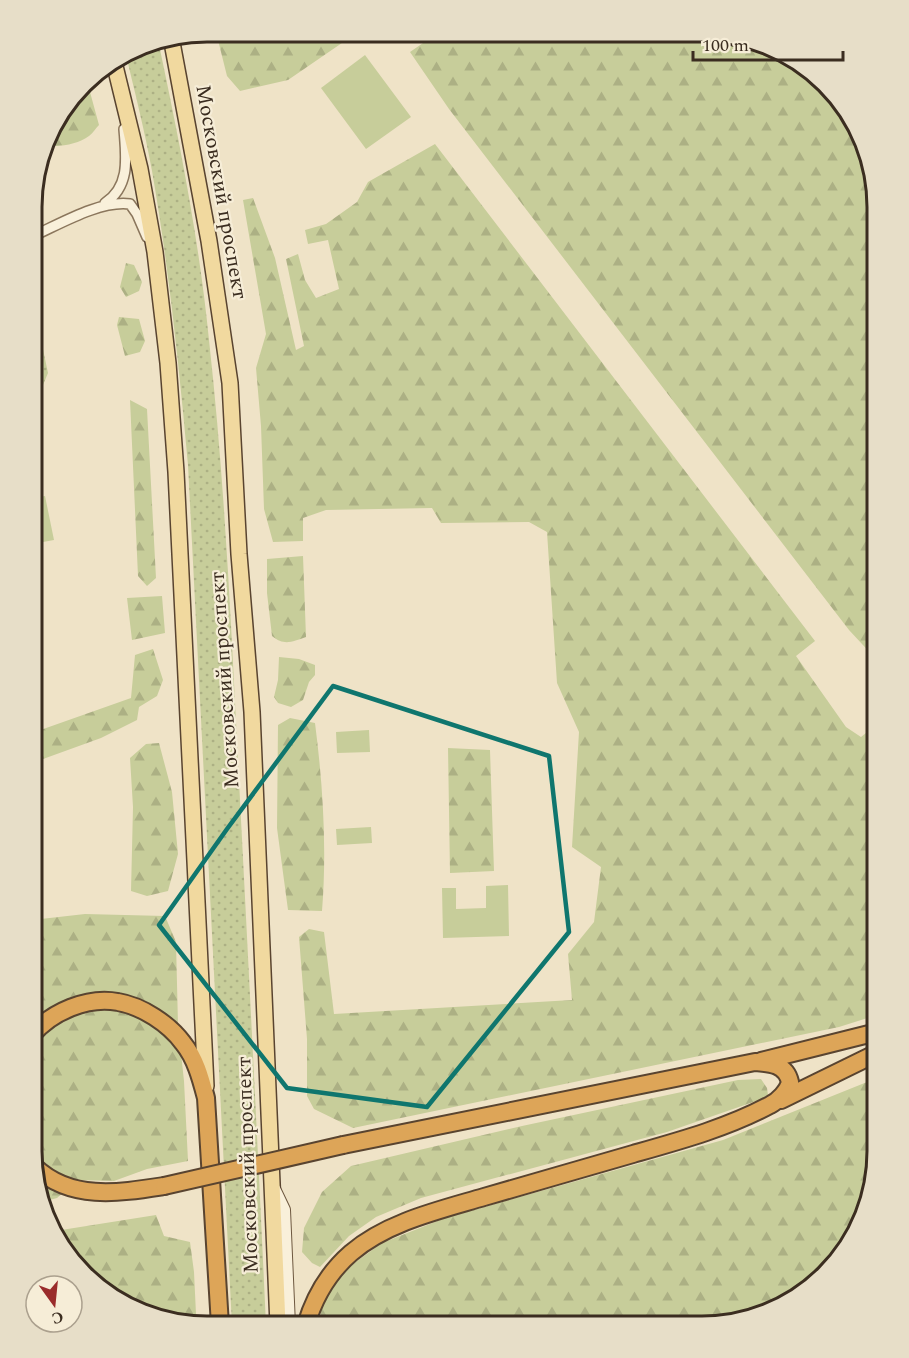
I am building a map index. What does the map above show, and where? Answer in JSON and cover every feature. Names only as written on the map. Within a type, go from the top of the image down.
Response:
[{"type":"highway","points":[[42,1026],[64,1011],[100,1001],[118,1002],[134,1007],[161,1022],[185,1045],[200,1076],[206,1098]]},
{"type":"highway","points":[[44,1174],[71,1189],[108,1192],[164,1186],[343,1145],[754,1062],[867,1034]]},
{"type":"highway","points":[[309,1316],[322,1288],[335,1270],[351,1253],[383,1232],[453,1206],[726,1125],[867,1058]]},
{"type":"highway","points":[[754,1062],[777,1065],[789,1076],[789,1087],[772,1104]]},
{"type":"highway","name":"Московский проспект","points":[[206,1098],[219,1316]]},
{"type":"main road","name":"Московский проспект","points":[[172,46],[209,241],[230,383],[239,554],[252,712],[278,1316]]},
{"type":"main road","name":"Московский проспект","points":[[116,70],[140,169],[155,252],[168,363],[177,472],[206,1098]]},
{"type":"street","points":[[42,232],[95,209],[113,198],[119,189],[127,169],[123,97]]},
{"type":"street","points":[[95,209],[118,203],[130,204],[155,252]]},
{"type":"street","points":[[271,1186],[283,1210],[288,1316]]},
{"type":"highlighted area","points":[[333,686],[549,756],[569,932],[427,1107],[287,1088],[159,925]]},
{"type":"green space","points":[[218,42],[343,42],[288,80],[240,91],[227,76]]},
{"type":"green space","points":[[424,42],[724,43],[765,55],[784,64],[819,90],[833,107],[845,124],[854,144],[864,175],[867,196],[867,649],[849,630],[449,109],[410,52]]},
{"type":"green space","points":[[160,49],[181,152],[200,264],[220,455],[231,628],[266,1316],[232,1316],[188,465],[164,244],[146,142],[128,62]]},
{"type":"green space","points":[[365,55],[411,117],[366,149],[321,88]]},
{"type":"green space","points":[[90,91],[99,125],[89,136],[62,146],[54,146],[64,124]]},
{"type":"green space","points":[[435,144],[815,641],[796,656],[846,727],[861,737],[867,732],[867,1018],[839,1027],[353,1128],[314,1109],[307,1096],[307,1039],[299,937],[309,929],[324,932],[334,1014],[572,1000],[568,954],[594,922],[601,867],[572,847],[579,732],[557,683],[547,532],[529,522],[441,523],[432,508],[326,510],[303,518],[303,541],[273,542],[264,509],[256,368],[266,334],[243,200],[253,198],[275,258],[296,350],[304,346],[286,259],[298,254],[305,280],[316,298],[339,289],[328,240],[308,244],[305,230],[326,224],[357,202],[368,182]]},
{"type":"green space","points":[[126,263],[134,265],[142,282],[139,291],[126,297],[120,287]]},
{"type":"green space","points":[[119,317],[139,319],[145,341],[140,352],[125,356],[117,325]]},
{"type":"green space","points":[[42,344],[48,373],[42,387]]},
{"type":"green space","points":[[130,400],[147,409],[156,578],[147,586],[138,576]]},
{"type":"green space","points":[[42,496],[45,496],[54,540],[42,542]]},
{"type":"green space","points":[[303,556],[306,637],[284,642],[272,636],[267,593],[267,559]]},
{"type":"green space","points":[[162,596],[165,633],[132,640],[127,598]]},
{"type":"green space","points":[[153,649],[163,680],[157,696],[139,707],[137,720],[101,738],[42,759],[42,729],[131,698],[135,655]]},
{"type":"green space","points":[[279,657],[299,659],[315,665],[315,675],[309,682],[303,700],[291,707],[278,703],[274,697],[278,680]]},
{"type":"green space","points":[[290,718],[315,723],[323,817],[322,911],[288,910],[277,828],[278,725]]},
{"type":"green space","points":[[369,730],[370,752],[337,753],[336,732]]},
{"type":"green space","points":[[159,743],[172,792],[178,854],[168,891],[147,896],[131,891],[133,807],[130,758],[146,744]]},
{"type":"green space","points":[[448,748],[490,750],[494,871],[450,873]]},
{"type":"green space","points":[[371,827],[372,843],[337,845],[336,829]]},
{"type":"green space","points":[[508,885],[509,936],[443,938],[442,888],[456,888],[456,909],[486,908],[486,886]]},
{"type":"green space","points":[[85,914],[165,916],[176,942],[178,1025],[184,1081],[188,1161],[147,1169],[114,1181],[78,1180],[57,1198],[50,1200],[42,1162],[42,919]]},
{"type":"green space","points":[[761,1079],[767,1088],[768,1095],[759,1100],[667,1132],[421,1198],[376,1217],[349,1236],[320,1267],[312,1263],[302,1252],[304,1228],[322,1192],[351,1166],[522,1126],[738,1080]]},
{"type":"green space","points":[[867,1082],[867,1162],[864,1183],[850,1224],[839,1243],[819,1268],[784,1294],[765,1303],[734,1313],[702,1316],[320,1316],[321,1306],[333,1286],[350,1266],[382,1243],[445,1218],[723,1140]]},
{"type":"green space","points":[[156,1215],[164,1236],[190,1242],[196,1314],[185,1315],[164,1310],[124,1294],[90,1268],[62,1230]]}]
